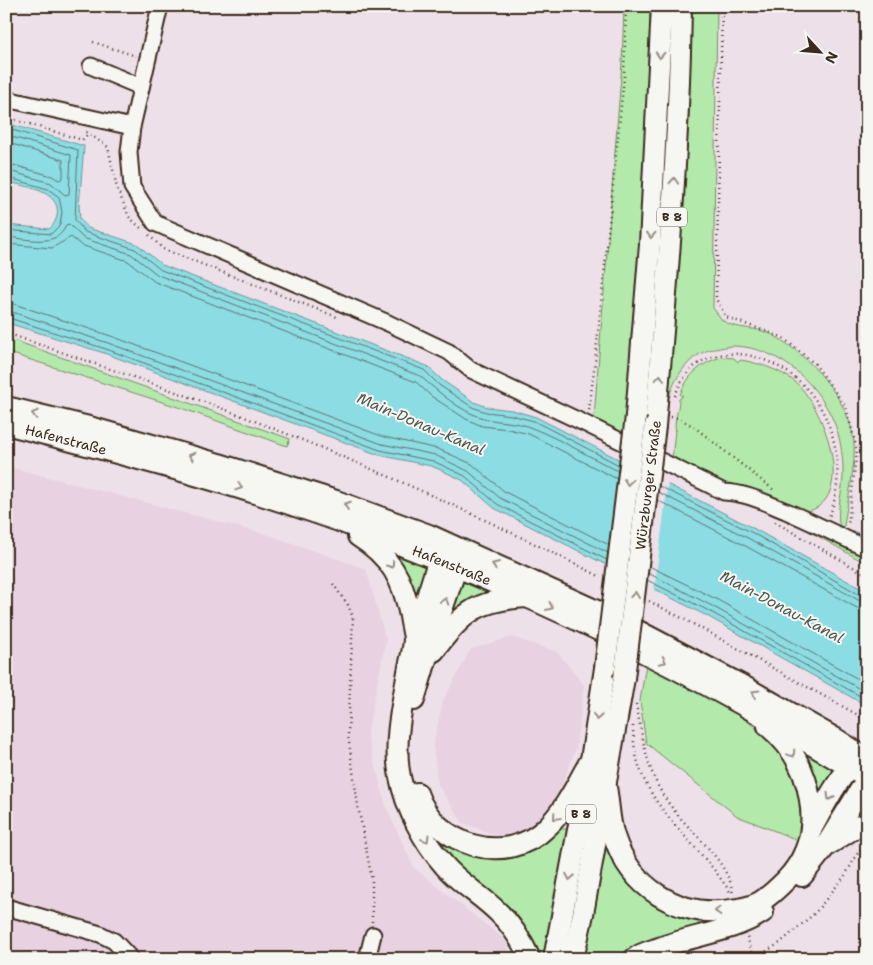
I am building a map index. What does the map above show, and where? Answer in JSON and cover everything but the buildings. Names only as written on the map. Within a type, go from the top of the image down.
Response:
[{"type":"main road","name":"Würzburger Straße","points":[[554,959],[591,760],[605,668],[636,416],[650,244],[662,6]]},
{"type":"main road","name":"Würzburger Straße","points":[[573,959],[606,787],[624,678],[655,426],[671,250],[681,6]]},
{"type":"main road","name":"Hafenstraße","points":[[6,407],[93,428],[219,464],[336,501],[411,528],[451,554],[529,597],[620,639],[731,697],[859,760]]},
{"type":"main road","name":"Hafenstraße","points":[[6,424],[225,483],[451,554],[619,621],[743,686],[836,738],[859,760],[867,778]]},
{"type":"main road","points":[[324,515],[374,546],[390,563],[403,588],[414,639]]},
{"type":"main road","points":[[451,554],[414,639],[398,730],[400,777],[405,795],[422,834],[444,866],[498,911],[514,930],[530,959]]},
{"type":"main road","points":[[451,554],[412,708],[409,739],[410,766],[417,795],[423,808],[440,828],[452,837],[483,847],[506,848],[526,842],[546,828],[561,812],[591,760]]},
{"type":"main road","points":[[424,664],[462,615],[483,604],[504,598],[529,597]]},
{"type":"main road","points":[[606,787],[614,836],[629,867],[653,892],[672,903],[700,912],[741,909],[759,902],[777,889],[793,872],[806,852],[812,828],[812,810],[808,784],[801,767],[789,748],[773,730],[731,697]]},
{"type":"main road","points":[[812,828],[838,781],[859,760]]},
{"type":"main road","points":[[634,959],[667,945],[732,926],[755,917],[778,902],[788,893],[825,847],[867,778]]},
{"type":"main road","points":[[825,847],[856,826],[867,823]]},
{"type":"street","points":[[160,6],[132,128],[129,152],[132,187],[155,223],[388,323],[449,352],[471,370],[724,492],[739,493],[747,496],[824,528],[867,549]]},
{"type":"street","points":[[91,66],[141,87]]},
{"type":"street","points":[[6,99],[132,128]]},
{"type":"street","points":[[6,907],[100,934],[114,941],[132,959]]},
{"type":"street","points":[[367,959],[373,935]]},
{"type":"path","points":[[586,424],[596,362],[624,77],[626,6]]},
{"type":"path","points":[[722,6],[716,299],[726,317],[782,337],[789,342],[815,364],[846,407],[856,450],[847,539]]},
{"type":"path","points":[[93,42],[140,57]]},
{"type":"path","points":[[6,117],[82,140],[89,133]]},
{"type":"path","points":[[6,331],[15,336],[228,411],[423,490],[582,567]]},
{"type":"path","points":[[673,401],[677,389],[689,370],[706,358],[715,355],[727,353],[751,356],[772,363],[792,374],[817,402],[829,427],[835,447],[838,467],[836,492],[834,504],[824,528]]},
{"type":"path","points":[[672,409],[671,417],[678,418],[693,426],[779,494]]},
{"type":"path","points":[[768,519],[867,575]]},
{"type":"path","points":[[333,584],[348,605],[353,617],[348,735],[358,806],[372,880],[373,935]]},
{"type":"path","points":[[697,626],[867,720]]},
{"type":"path","points":[[636,700],[641,737],[653,776],[670,805],[722,866],[729,879],[733,897],[707,861],[662,811],[644,782],[635,749],[633,728],[636,700]]},
{"type":"path","points":[[746,933],[753,959],[780,943],[815,913],[844,877],[867,842]]},
{"type":"shaded area","points":[[6,466],[269,535],[366,569],[386,640],[367,735],[387,809],[414,868],[505,940],[513,959],[6,959]]},
{"type":"shaded area","points":[[512,637],[557,652],[584,685],[576,748],[558,796],[535,827],[501,837],[463,823],[438,785],[433,746],[443,701],[471,649]]},
{"type":"green space","points":[[624,6],[650,6],[648,101],[637,303],[624,435],[594,418],[622,63]]},
{"type":"green space","points":[[692,6],[717,6],[713,308],[722,320],[734,326],[767,332],[800,354],[826,380],[845,410],[854,442],[854,462],[844,526],[840,528],[839,514],[843,466],[837,430],[822,399],[811,385],[784,362],[751,348],[734,346],[700,354],[682,370],[674,384],[670,394],[666,417],[689,118]]},
{"type":"green space","points":[[6,336],[290,439],[287,446],[181,408],[6,352]]},
{"type":"green space","points":[[721,357],[734,358],[738,362],[741,360],[776,370],[794,381],[805,392],[824,428],[830,449],[833,469],[831,487],[824,502],[809,511],[793,511],[672,461],[679,399],[683,396],[680,395],[683,388],[701,366]]},
{"type":"green space","points":[[784,517],[867,556],[867,564]]},
{"type":"green space","points":[[390,551],[427,565],[419,605]]},
{"type":"green space","points":[[463,580],[494,591],[450,617],[459,584]]},
{"type":"green space","points":[[646,664],[722,704],[741,716],[773,744],[789,766],[798,790],[803,808],[799,811],[804,820],[800,841],[737,816],[646,743],[640,701]]},
{"type":"green space","points":[[795,743],[837,766],[822,803]]},
{"type":"green space","points":[[562,829],[567,829],[570,833],[548,952],[544,958],[539,956],[445,853],[444,847],[445,844],[544,840]]},
{"type":"green space","points":[[610,845],[696,918],[699,924],[697,929],[625,959],[583,959],[604,847]]},
{"type":"water","name":"Main-Donau-Kanal","points":[[6,123],[84,146],[79,206],[80,219],[88,228],[137,244],[162,265],[427,366],[442,380],[474,402],[487,407],[512,410],[536,417],[751,527],[867,592],[867,706],[707,616],[494,508],[462,480],[441,470],[431,466],[379,455],[104,353],[6,321],[6,225],[49,229],[57,216],[57,207],[54,200],[48,195],[6,181]]},
{"type":"pier","points":[[621,458],[668,482],[654,592],[608,568]]},
{"type":"waterway","points":[[854,533],[867,538]]}]
